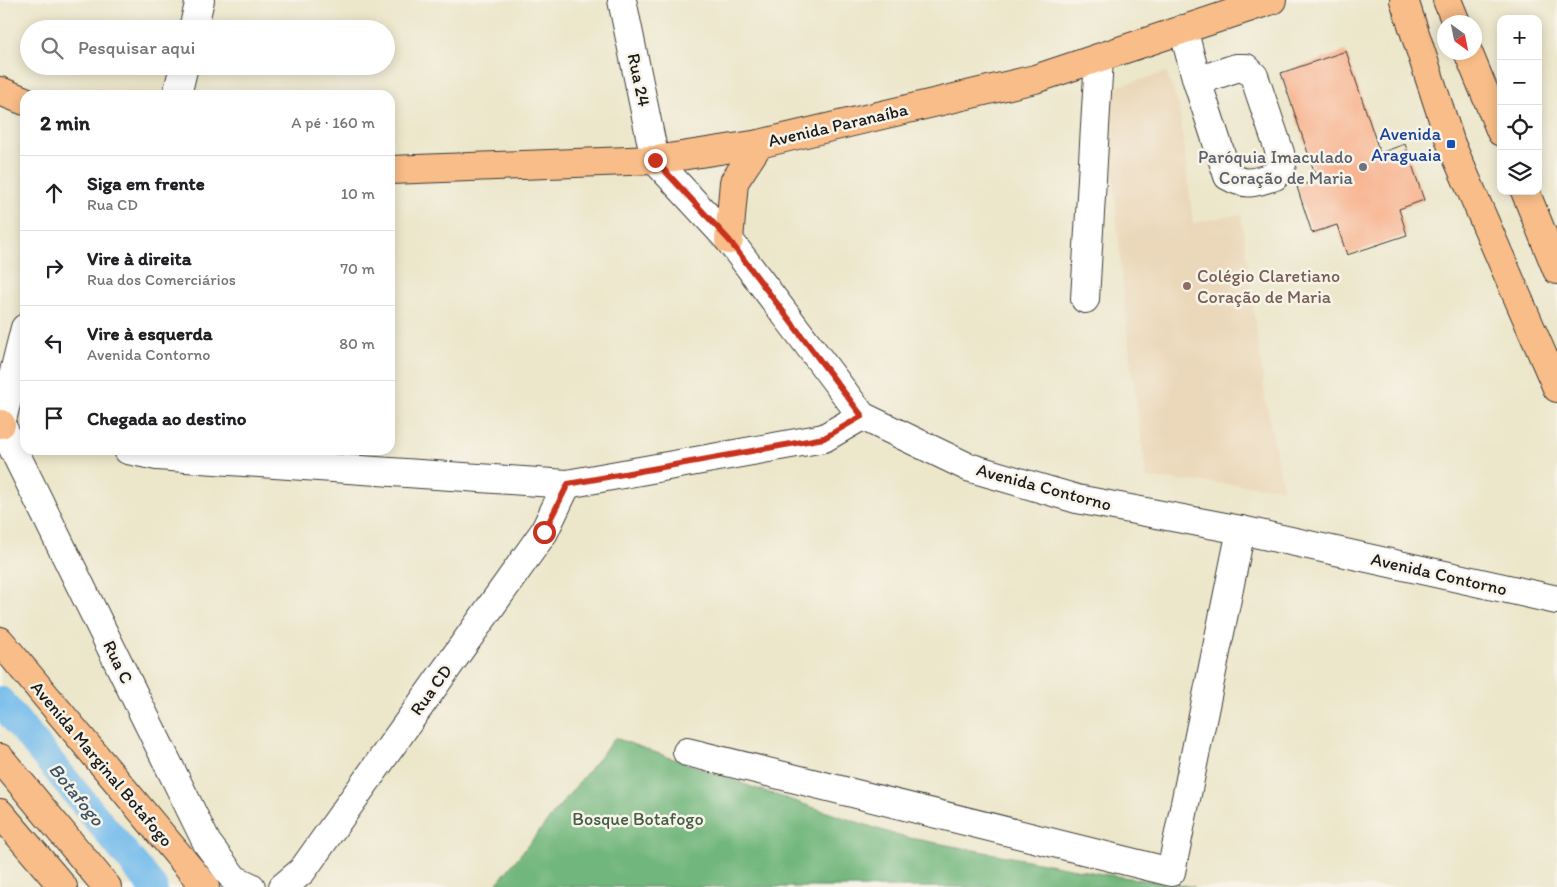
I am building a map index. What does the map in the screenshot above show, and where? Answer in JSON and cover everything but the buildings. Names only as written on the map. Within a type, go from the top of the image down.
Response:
[{"type":"main road","name":"Avenida Paranaíba","points":[[395,170],[655,160],[759,144],[1035,79],[1272,0]]},
{"type":"main road","points":[[1404,0],[1451,144],[1557,388]]},
{"type":"main road","points":[[1447,0],[1453,15]]},
{"type":"main road","points":[[1471,60],[1497,122]]},
{"type":"main road","points":[[0,91],[20,99]]},
{"type":"main road","points":[[729,240],[734,182],[759,144]]},
{"type":"main road","points":[[1527,195],[1557,270]]},
{"type":"main road","name":"Avenida Marginal Botafogo","points":[[0,640],[205,887]]},
{"type":"main road","points":[[0,758],[107,887]]},
{"type":"main road","points":[[0,813],[63,887]]},
{"type":"street","points":[[195,20],[200,0]]},
{"type":"street","name":"Rua 24","points":[[622,0],[655,160]]},
{"type":"street","points":[[1184,29],[1197,81]]},
{"type":"street","points":[[1085,299],[1098,58]]},
{"type":"street","points":[[178,90],[182,75]]},
{"type":"street","name":"Avenida Contorno","points":[[655,160],[729,240],[862,416],[968,467],[1077,498],[1241,530],[1557,600]]},
{"type":"street","points":[[20,347],[0,424],[20,428]]},
{"type":"street","points":[[153,455],[568,484],[824,438],[862,416]]},
{"type":"street","name":"Rua C","points":[[0,424],[207,843],[234,879],[251,887]]},
{"type":"street","name":"Rua CD","points":[[283,887],[302,871],[544,532],[568,484]]},
{"type":"street","points":[[687,752],[1171,872],[1241,530]]},
{"type":"shaded area","name":"Colégio Claretiano Coração de Maria","points":[[1166,72],[1179,107],[1193,223],[1241,214],[1265,396],[1283,488],[1147,478],[1129,350],[1105,90]]},
{"type":"green space","name":"Bosque Botafogo","points":[[615,738],[755,788],[899,836],[1102,874],[1194,887],[494,887]]},
{"type":"waterway","name":"Botafogo","points":[[0,701],[153,887]]},
{"type":"place","name":"Avenida Araguaia","points":[[1451,144]]},
{"type":"place","name":"Paróquia Imaculado Coração de Maria","points":[[1363,167]]},
{"type":"place","name":"Colégio Claretiano Coração de Maria","points":[[1187,286]]},
{"type":"route","points":[[544,532],[568,484],[824,438],[862,416],[729,240],[655,160]]}]
